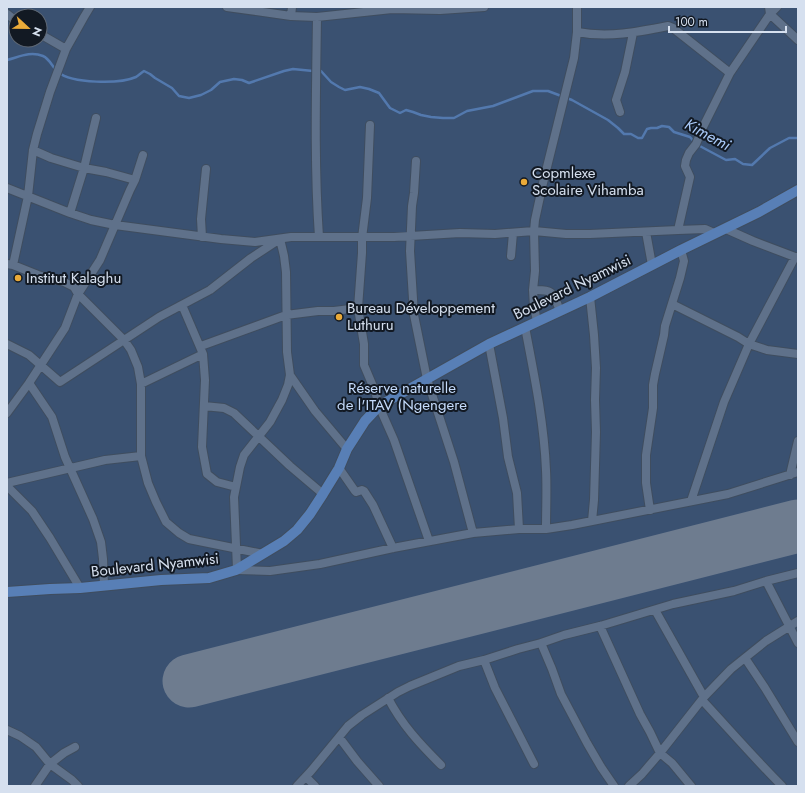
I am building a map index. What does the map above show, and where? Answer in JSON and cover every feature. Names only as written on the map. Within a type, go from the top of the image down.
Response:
[{"type":"main road","name":"Boulevard Nyamwisi","points":[[7,592],[209,578],[237,570],[284,541],[297,530],[323,494],[365,421],[379,406],[489,344],[590,297],[714,233],[726,229],[798,190]]},
{"type":"street","points":[[7,14],[9,7]]},
{"type":"street","points":[[90,7],[66,49],[36,134],[28,196],[10,264],[38,275],[64,282],[74,288],[78,294],[124,340],[131,350],[138,367],[141,384],[141,456],[148,483],[166,522],[179,534],[189,539],[263,554]]},
{"type":"street","points":[[231,7],[291,16],[317,17],[363,9],[410,8],[440,10],[484,7]]},
{"type":"street","points":[[291,16],[292,7]]},
{"type":"street","points":[[537,321],[533,290],[535,272],[535,220],[574,58],[577,32],[577,7]]},
{"type":"street","points":[[678,230],[690,177],[685,166],[689,153],[696,144],[730,73],[770,10],[777,7]]},
{"type":"street","points":[[770,10],[798,40]]},
{"type":"street","points":[[317,17],[315,84],[316,173],[319,237]]},
{"type":"street","points":[[577,32],[591,34],[632,33],[668,26],[673,28],[730,73]]},
{"type":"street","points":[[620,112],[616,100],[625,72],[632,33]]},
{"type":"street","points":[[48,39],[66,49]]},
{"type":"street","points":[[70,213],[84,168],[96,118]]},
{"type":"street","points":[[370,125],[358,308],[364,344],[364,365],[375,391],[379,406],[394,440],[429,542]]},
{"type":"street","points":[[33,150],[51,158],[84,168],[135,180]]},
{"type":"street","points":[[7,413],[29,383],[65,328],[78,294],[100,260],[135,180],[143,155]]},
{"type":"street","points":[[416,161],[410,236],[414,315],[427,379],[454,462],[473,533]]},
{"type":"street","points":[[202,237],[201,219],[206,169]]},
{"type":"street","points":[[7,188],[70,213],[92,220],[115,225],[202,237],[255,242],[291,237],[362,238],[460,233],[495,234],[534,231],[590,234],[705,230],[714,233]]},
{"type":"street","points":[[691,501],[724,402],[749,344],[797,257],[753,241],[726,229]]},
{"type":"street","points":[[646,232],[652,265]]},
{"type":"street","points":[[511,256],[513,233]]},
{"type":"street","points":[[7,344],[29,355],[60,382],[159,317],[210,290],[251,258],[280,239]]},
{"type":"street","points":[[280,239],[286,272],[287,352],[290,375],[282,400],[270,422],[244,455],[240,468],[234,497],[237,570],[270,571],[320,564],[473,533],[519,529],[546,529],[572,525],[728,494],[798,472]]},
{"type":"street","points":[[650,510],[646,483],[646,455],[653,408],[653,385],[665,326],[684,261],[681,250]]},
{"type":"street","points":[[533,290],[544,289],[553,294],[560,311]]},
{"type":"street","points":[[590,297],[596,368],[596,432],[592,521]]},
{"type":"street","points":[[672,304],[749,344],[767,350],[798,354]]},
{"type":"street","points":[[182,305],[202,350],[205,380],[202,447],[207,474],[217,482],[236,487]]},
{"type":"street","points":[[141,384],[202,350],[286,315],[358,308]]},
{"type":"street","points":[[525,327],[543,436],[546,470],[546,529]]},
{"type":"street","points":[[489,344],[503,418],[508,457],[517,493],[519,529]]},
{"type":"street","points":[[290,375],[315,411],[348,449]]},
{"type":"street","points":[[29,383],[52,418],[65,457],[93,519],[101,542],[104,560],[104,585]]},
{"type":"street","points":[[204,406],[224,408],[234,413],[290,466],[323,494]]},
{"type":"street","points":[[790,474],[798,441]]},
{"type":"street","points":[[80,588],[32,511],[7,484],[105,460],[141,456]]},
{"type":"street","points":[[338,468],[355,491],[364,491],[373,505],[393,548]]},
{"type":"street","points":[[297,786],[348,726],[388,698],[410,686],[460,666],[518,649],[673,604],[734,591],[798,573]]},
{"type":"street","points":[[766,581],[798,643]]},
{"type":"street","points":[[655,610],[703,698],[756,760],[782,786]]},
{"type":"street","points":[[629,786],[642,774],[660,753],[703,698],[731,669],[766,641],[798,621]]},
{"type":"street","points":[[600,626],[640,714],[660,753],[672,763],[691,786]]},
{"type":"street","points":[[541,643],[561,694],[587,743],[614,786]]},
{"type":"street","points":[[745,658],[798,742]]},
{"type":"street","points":[[484,660],[495,688],[534,764]]},
{"type":"street","points":[[388,698],[407,729],[441,765]]},
{"type":"street","points":[[7,730],[20,736],[36,747],[50,764],[78,786]]},
{"type":"street","points":[[339,737],[357,761],[379,786]]},
{"type":"street","points":[[35,786],[50,764],[64,753],[75,747]]},
{"type":"street","points":[[306,777],[315,786]]},
{"type":"green space","name":"Réserve naturelle de l'ITAV (Ngengere","points":[[7,7],[798,7],[798,786],[7,786]]},
{"type":"waterway","points":[[7,60],[25,55],[34,54],[43,56],[58,72],[65,76],[74,79],[96,82],[129,79],[136,77],[144,71],[172,88],[179,96],[189,98],[201,95],[211,90],[220,82],[234,79],[249,83],[293,69],[313,71]]},
{"type":"waterway","name":"Kimemi","points":[[321,71],[331,82],[345,90],[360,87],[369,89],[379,93],[390,108],[400,113],[406,110],[431,117],[454,118],[467,111],[493,106],[533,91],[548,91],[572,100],[608,120],[624,134],[631,134],[638,138],[642,138],[647,129],[662,126],[669,127],[674,132],[690,137],[696,144],[726,160],[735,159],[743,164],[752,165],[770,148],[789,138],[798,138]]},
{"type":"runway","points":[[189,681],[798,526]]},
{"type":"place","name":"Copmlexe Scolaire Vihamba","points":[[524,182]]},
{"type":"place","name":"Institut Kalaghu","points":[[18,278]]},
{"type":"place","name":"Bureau Développement Luthuru","points":[[339,317]]}]
